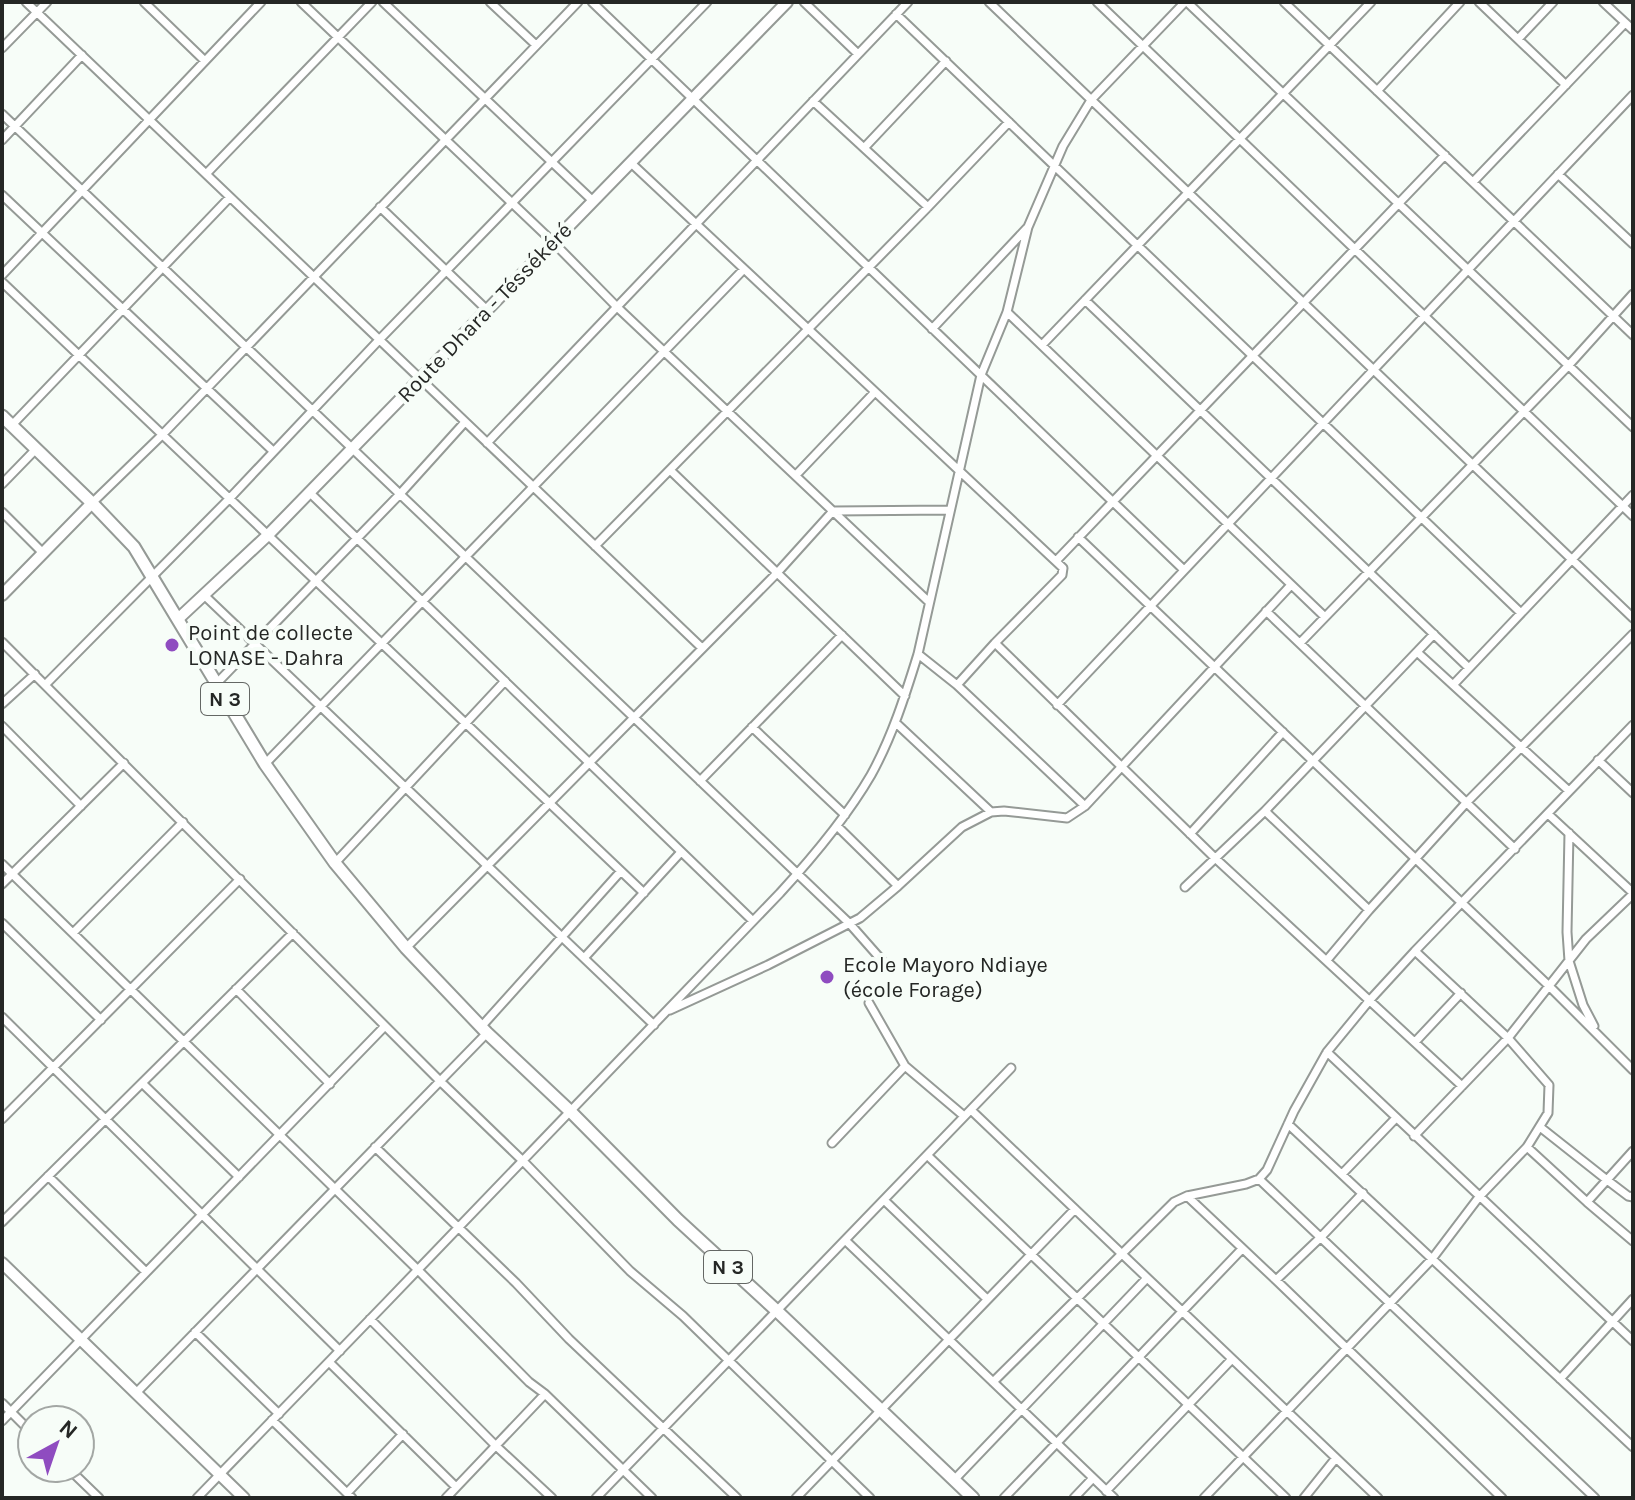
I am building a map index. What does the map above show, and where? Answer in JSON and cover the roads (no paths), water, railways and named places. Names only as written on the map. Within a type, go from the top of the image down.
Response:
[{"type":"main road","name":"N 3","points":[[2,416],[134,547],[265,764],[335,863],[406,948],[484,1030],[678,1220],[973,1498]]},
{"type":"street","points":[[26,2],[702,648]]},
{"type":"street","points":[[2,48],[47,2]]},
{"type":"street","points":[[2,275],[261,2]]},
{"type":"street","points":[[301,2],[929,602]]},
{"type":"street","points":[[206,174],[372,2]]},
{"type":"street","points":[[383,2],[593,201]]},
{"type":"street","points":[[490,2],[536,45]]},
{"type":"street","points":[[2,595],[162,435],[578,2]]},
{"type":"street","points":[[592,2],[1184,570]]},
{"type":"street","points":[[46,684],[229,499],[707,2]]},
{"type":"street","name":"Route Dhara - Téssékéré","points":[[178,619],[268,535],[787,2]]},
{"type":"street","points":[[804,2],[858,54]]},
{"type":"street","points":[[487,443],[908,2]]},
{"type":"street","points":[[989,2],[1633,618]]},
{"type":"street","points":[[1097,2],[1633,516]]},
{"type":"street","points":[[197,1498],[667,1012],[797,874],[845,815],[870,776],[896,723],[905,696],[918,654],[981,375],[1007,312],[1028,227],[1063,146],[1091,100],[1186,2],[1633,427]]},
{"type":"street","points":[[1284,2],[1633,335]]},
{"type":"street","points":[[1042,345],[1371,2]]},
{"type":"street","points":[[1377,91],[1460,2]]},
{"type":"street","points":[[1479,2],[1566,85]]},
{"type":"street","points":[[1518,39],[1553,2]]},
{"type":"street","points":[[1603,2],[1633,30]]},
{"type":"street","points":[[149,4],[205,61]]},
{"type":"street","points":[[896,14],[1521,613]]},
{"type":"street","points":[[1473,182],[1625,23]]},
{"type":"street","points":[[2,140],[82,55]]},
{"type":"street","points":[[864,148],[946,61]]},
{"type":"street","points":[[1057,705],[1633,95]]},
{"type":"street","points":[[813,101],[928,207]]},
{"type":"street","points":[[2,114],[849,923],[886,965]]},
{"type":"street","points":[[595,546],[1009,122]]},
{"type":"street","points":[[1056,561],[1445,155]]},
{"type":"street","points":[[630,162],[1063,568],[1062,575],[957,685]]},
{"type":"street","points":[[1558,174],[1633,244]]},
{"type":"street","points":[[2,195],[273,451]]},
{"type":"street","points":[[12,425],[230,197]]},
{"type":"street","points":[[380,207],[487,310]]},
{"type":"street","points":[[932,329],[1028,227]]},
{"type":"street","points":[[265,764],[744,269]]},
{"type":"street","points":[[2,282],[644,893]]},
{"type":"street","points":[[1300,643],[1569,365],[1633,294]]},
{"type":"street","points":[[1085,300],[1469,668]]},
{"type":"street","points":[[1007,312],[1325,617]]},
{"type":"street","points":[[796,475],[875,392]]},
{"type":"street","points":[[216,684],[400,494],[465,422]]},
{"type":"street","points":[[2,484],[37,448]]},
{"type":"street","points":[[670,470],[905,696]]},
{"type":"street","points":[[309,492],[753,921]]},
{"type":"street","points":[[1453,685],[1633,495]]},
{"type":"street","points":[[406,948],[777,573],[833,511],[950,510]]},
{"type":"street","points":[[2,512],[43,553]]},
{"type":"street","points":[[1078,537],[1632,1068]]},
{"type":"street","points":[[667,1012],[860,918],[962,827],[991,812],[1067,818],[1085,806],[1291,585]]},
{"type":"street","points":[[205,596],[654,1025]]},
{"type":"street","points":[[1266,611],[1515,849]]},
{"type":"street","points":[[1185,887],[1265,811],[1434,634]]},
{"type":"street","points":[[1327,960],[1466,803],[1633,634]]},
{"type":"street","points":[[700,781],[842,635]]},
{"type":"street","points":[[2,642],[630,1271],[683,1316],[870,1498]]},
{"type":"street","points":[[995,643],[1215,858],[1462,1086]]},
{"type":"street","points":[[1417,652],[1569,791]]},
{"type":"street","points":[[918,654],[957,685],[1085,806]]},
{"type":"street","points":[[2,704],[35,674]]},
{"type":"street","points":[[335,863],[505,681]]},
{"type":"street","points":[[896,723],[991,812]]},
{"type":"street","points":[[993,1382],[1174,1202],[1259,1179],[1267,1170],[1327,1052],[1369,1001],[1633,725]]},
{"type":"street","points":[[2,726],[81,806]]},
{"type":"street","points":[[752,727],[845,815]]},
{"type":"street","points":[[1190,834],[1283,732]]},
{"type":"street","points":[[1598,760],[1633,793]]},
{"type":"street","points":[[2,884],[124,763]]},
{"type":"street","points":[[1265,811],[1369,910]]},
{"type":"street","points":[[1414,1136],[1508,1038],[1586,939],[1633,893],[1548,814]]},
{"type":"street","points":[[73,933],[183,822]]},
{"type":"street","points":[[837,826],[898,886]]},
{"type":"street","points":[[1569,833],[1569,961],[1583,1005],[1599,1034]]},
{"type":"street","points":[[584,958],[681,852]]},
{"type":"street","points":[[2,864],[529,1382],[652,1498]]},
{"type":"street","points":[[136,1393],[440,1081],[561,936],[621,871]]},
{"type":"street","points":[[2,1119],[240,879]]},
{"type":"street","points":[[2,923],[101,1020]]},
{"type":"street","points":[[2,1222],[293,933]]},
{"type":"street","points":[[1204,1498],[1432,1259],[1479,1197],[1527,1147],[1548,1113],[1549,1085],[1508,1038],[1415,951]]},
{"type":"street","points":[[236,989],[330,1084]]},
{"type":"street","points":[[1415,1042],[1461,993]]},
{"type":"street","points":[[869,1003],[905,1066],[968,1113],[1075,1209],[1378,1498]]},
{"type":"street","points":[[2,1017],[340,1351]]},
{"type":"street","points":[[2,1421],[385,1026]]},
{"type":"street","points":[[1327,1052],[1633,1341]]},
{"type":"street","points":[[832,1143],[905,1066]]},
{"type":"street","points":[[596,1498],[1011,1068]]},
{"type":"street","points":[[142,1083],[239,1177]]},
{"type":"street","points":[[1342,1174],[1396,1118]]},
{"type":"street","points":[[1288,1124],[1633,1447]]},
{"type":"street","points":[[1540,1127],[1633,1197]]},
{"type":"street","points":[[375,1147],[569,1339],[737,1498]]},
{"type":"street","points":[[1527,1147],[1633,1241]]},
{"type":"street","points":[[1587,1202],[1633,1151]]},
{"type":"street","points":[[927,1155],[1286,1498]]},
{"type":"street","points":[[48,1176],[146,1272]]},
{"type":"street","points":[[1259,1179],[1595,1498]]},
{"type":"street","points":[[1276,1280],[1363,1193]]},
{"type":"street","points":[[1187,1196],[1502,1498]]},
{"type":"street","points":[[884,1200],[987,1299]]},
{"type":"street","points":[[796,1498],[1075,1209]]},
{"type":"street","points":[[845,1240],[1114,1498]]},
{"type":"street","points":[[1004,1498],[1242,1249]]},
{"type":"street","points":[[2,1263],[244,1498]]},
{"type":"street","points":[[954,1480],[1147,1278]]},
{"type":"street","points":[[1560,1379],[1633,1299]]},
{"type":"street","points":[[370,1319],[552,1498]]},
{"type":"street","points":[[195,1332],[350,1496],[403,1434]]},
{"type":"street","points":[[1106,1491],[1232,1359]]},
{"type":"street","points":[[329,1362],[456,1487]]},
{"type":"street","points":[[446,1498],[545,1394]]},
{"type":"street","points":[[2,1403],[16,1418]]},
{"type":"street","points":[[1304,1498],[1336,1458]]},
{"type":"street","points":[[1074,1498],[1093,1478]]},
{"type":"street","points":[[85,1484],[99,1498]]},
{"type":"place","name":"Point de collecte LONASE - Dahra","points":[[172,645]]},
{"type":"place","name":"Ecole Mayoro Ndiaye (école Forage)","points":[[827,977]]}]
